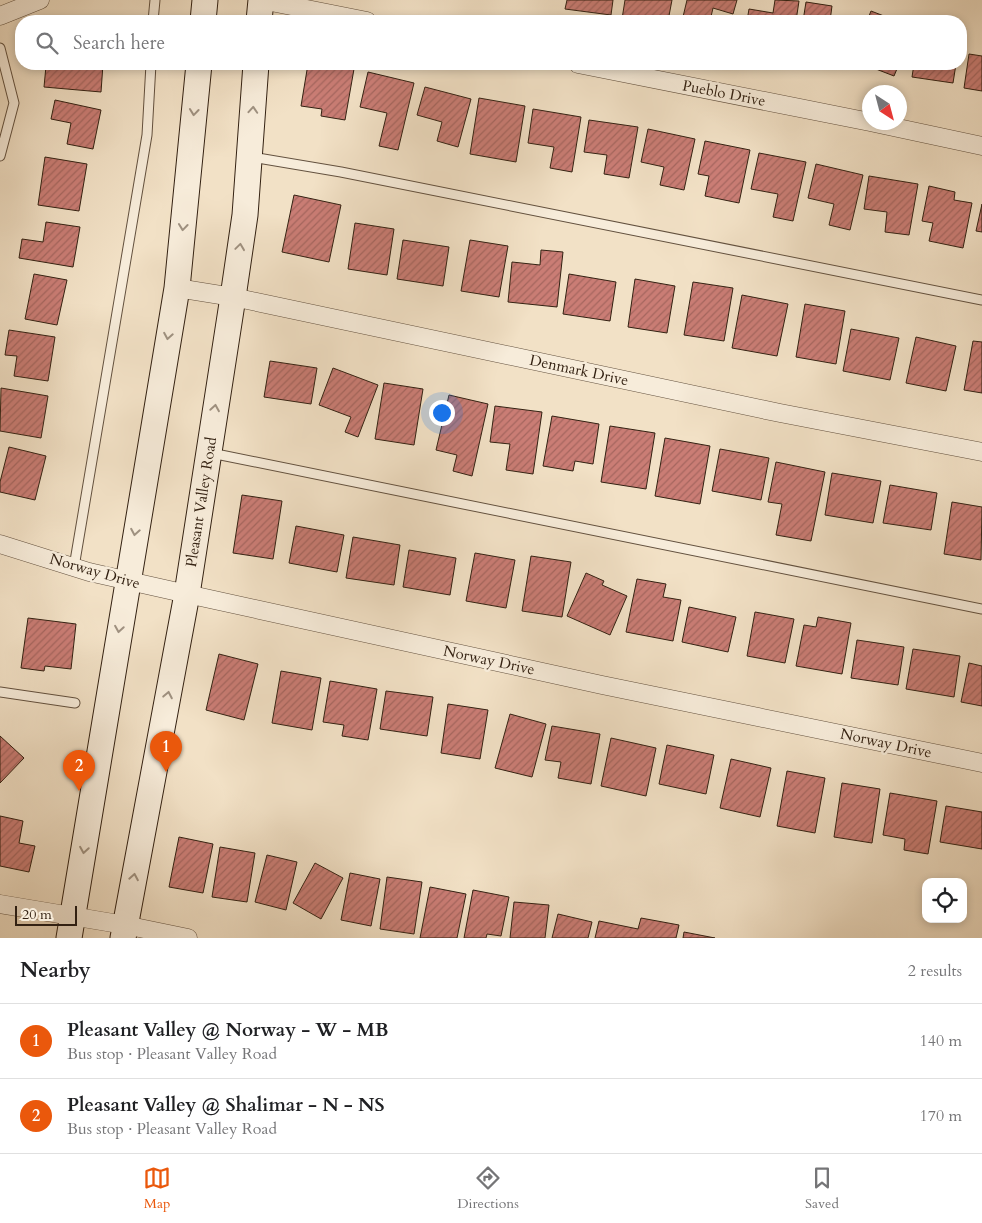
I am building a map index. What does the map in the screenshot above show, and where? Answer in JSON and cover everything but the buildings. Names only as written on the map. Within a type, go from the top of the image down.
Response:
[{"type":"main road","points":[[204,15],[206,0]]},
{"type":"main road","points":[[260,15],[261,0]]},
{"type":"main road","points":[[71,928],[176,288],[198,70]]},
{"type":"main road","name":"Pleasant Valley Road","points":[[124,931],[187,594],[233,297],[245,215],[256,70]]},
{"type":"street","points":[[0,16],[40,0]]},
{"type":"street","points":[[261,0],[337,15]]},
{"type":"street","name":"Pueblo Drive","points":[[608,70],[862,120]]},
{"type":"street","name":"Pueblo Drive","points":[[907,130],[982,146]]},
{"type":"street","name":"Denmark Drive","points":[[176,288],[233,297],[770,411],[982,452]]},
{"type":"street","name":"Norway Drive","points":[[0,544],[127,581],[611,687],[982,763]]},
{"type":"street","points":[[0,904],[71,928],[124,931],[188,938]]},
{"type":"lane","points":[[154,15],[155,0]]},
{"type":"lane","points":[[0,48],[14,103],[0,156]]},
{"type":"lane","points":[[74,567],[148,136],[151,70]]},
{"type":"lane","points":[[249,156],[351,174],[982,300]]},
{"type":"lane","points":[[208,452],[982,609]]},
{"type":"lane","points":[[0,692],[75,703]]},
{"type":"place","name":"Pleasant Valley @ Norway - W - MB","points":[[166,772]]},
{"type":"place","name":"Pleasant Valley @ Shalimar - N - NS","points":[[79,791]]}]
